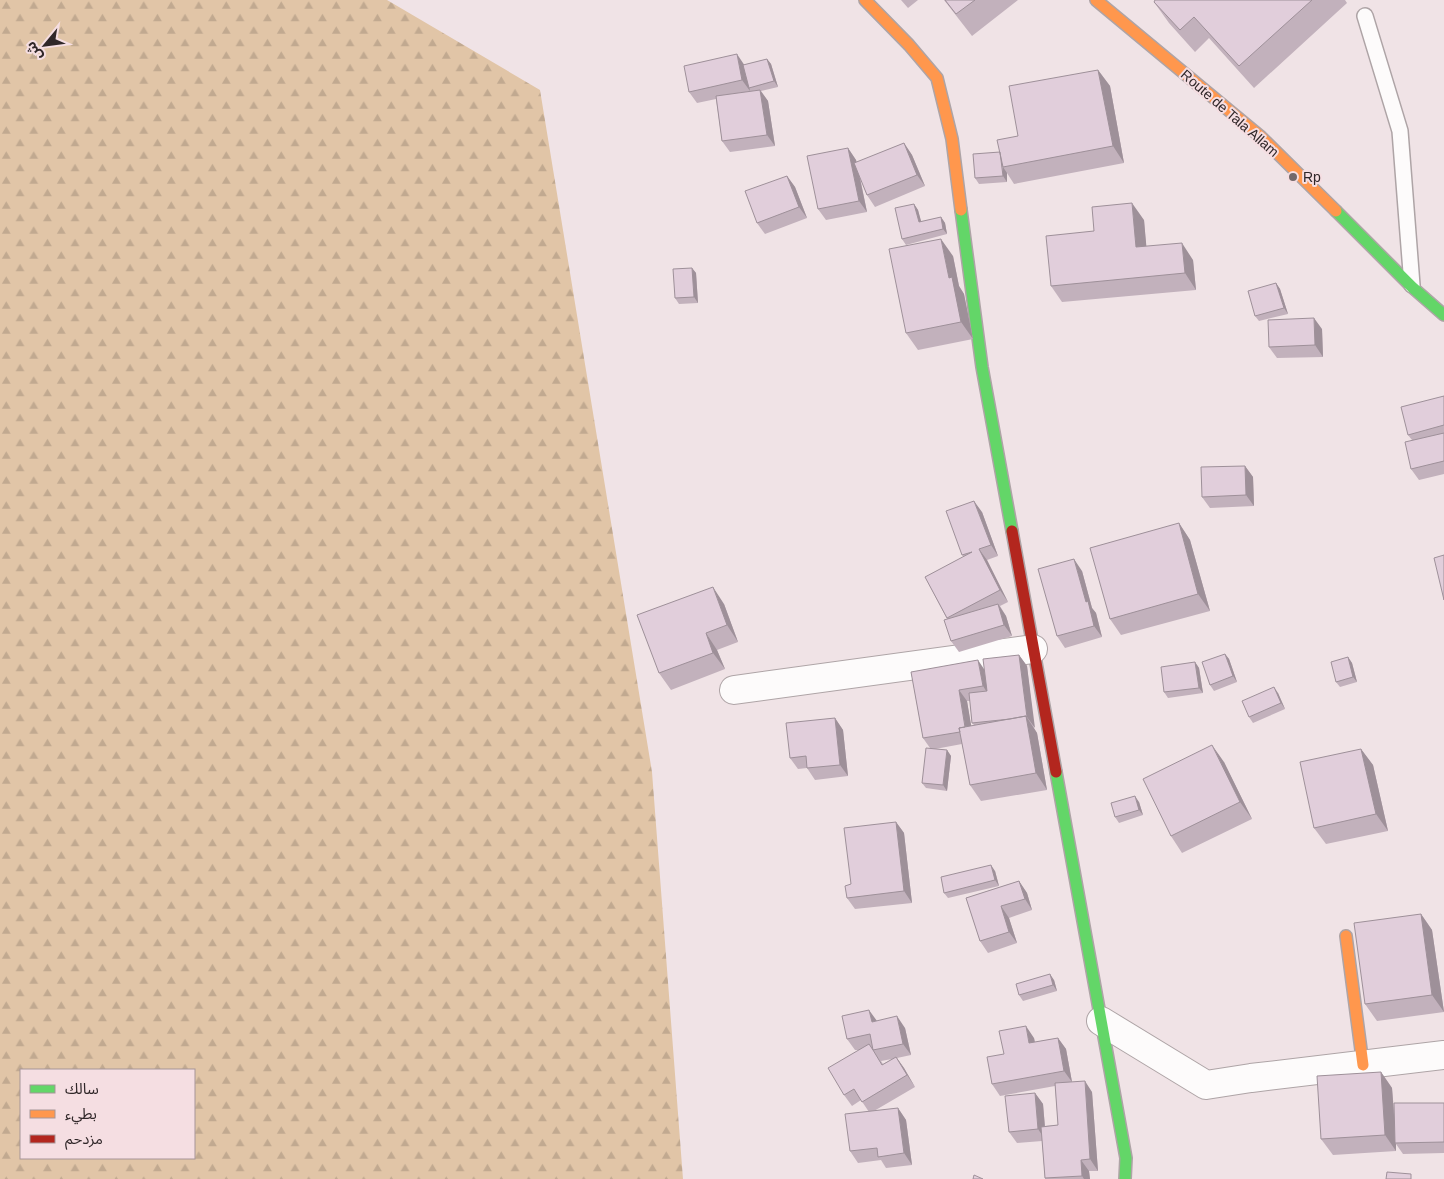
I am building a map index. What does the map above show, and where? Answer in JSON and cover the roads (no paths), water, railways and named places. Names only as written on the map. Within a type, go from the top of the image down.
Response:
[{"type":"street","points":[[865,0],[937,78],[952,139],[982,368],[1126,1158],[1125,1179]]},
{"type":"street","name":"Route de Tala Allam","points":[[1096,0],[1261,137],[1412,287],[1444,316]]},
{"type":"street","points":[[734,690],[1033,648]]},
{"type":"street","points":[[1346,936],[1363,1065]]},
{"type":"street","points":[[1101,1021],[1206,1085],[1444,1055]]},
{"type":"lane","points":[[1365,16],[1400,131],[1412,287]]},
{"type":"place","name":"Rp","points":[[1293,177]]}]
